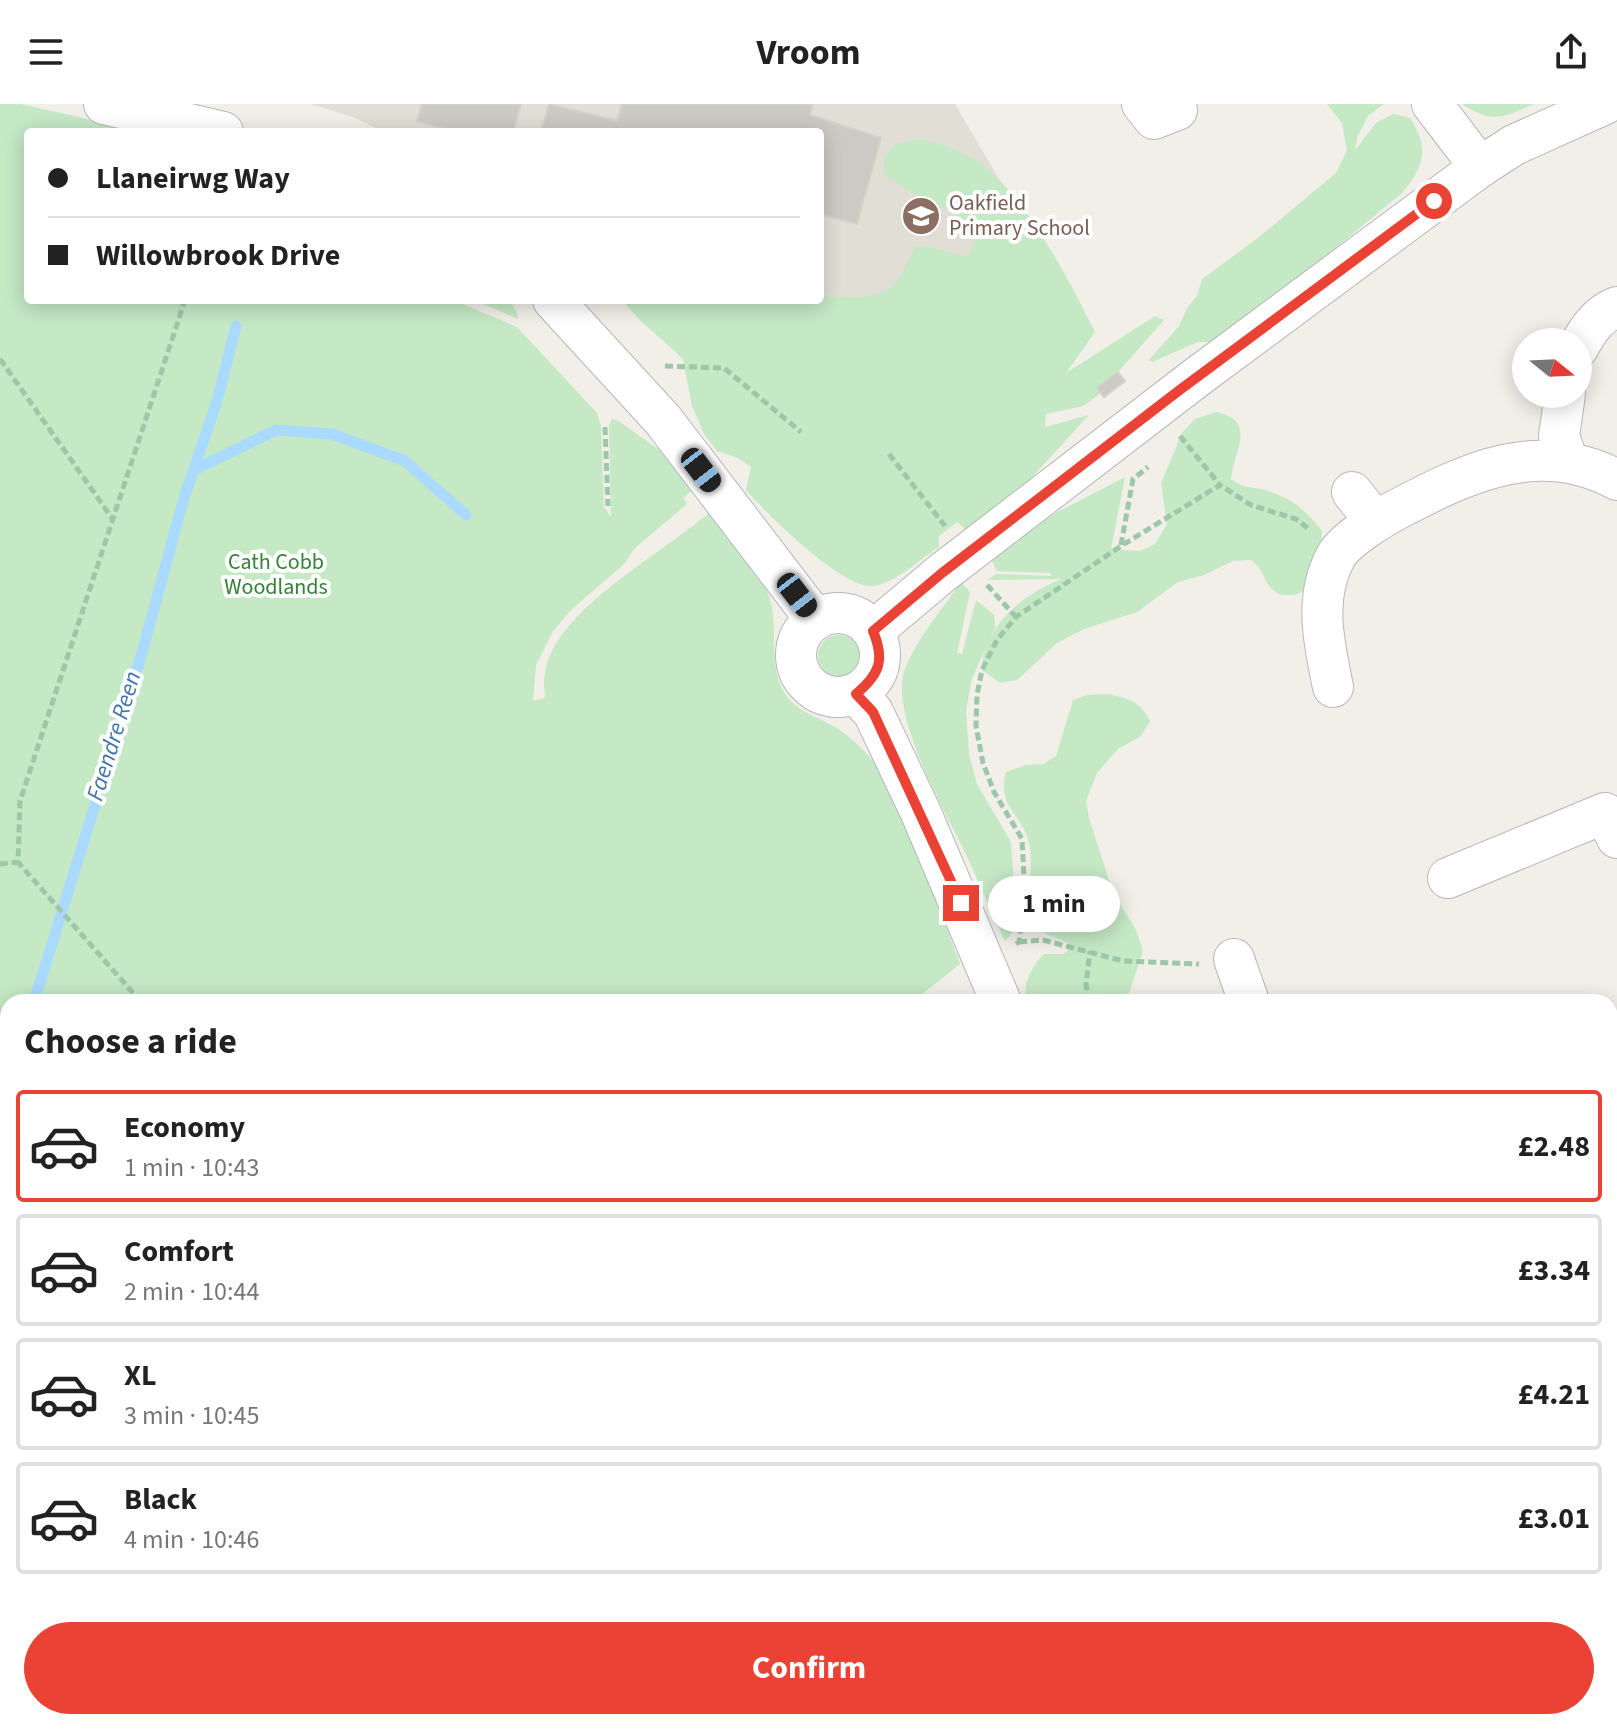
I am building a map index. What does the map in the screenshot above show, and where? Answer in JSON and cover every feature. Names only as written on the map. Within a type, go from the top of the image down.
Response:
[{"type":"street","points":[[104,104],[206,128]]},
{"type":"street","points":[[1432,104],[1480,167]]},
{"type":"street","points":[[873,631],[942,573],[1157,408],[1480,167],[1528,138],[1605,104]]},
{"type":"street","points":[[557,304],[663,420],[816,620]]},
{"type":"street","points":[[1589,328],[1617,307]]},
{"type":"street","points":[[1563,408],[1559,436],[1568,462]]},
{"type":"street","points":[[1333,687],[1321,624],[1324,591],[1336,554],[1363,506],[1510,463],[1568,462],[1617,480]]},
{"type":"street","points":[[835,613],[848,614],[860,619],[873,631],[879,646],[880,664],[871,681],[856,694],[842,698],[823,696],[800,676],[795,658],[797,642],[808,625],[816,620],[835,613]]},
{"type":"street","points":[[856,694],[873,712],[903,775],[949,874],[998,994]]},
{"type":"street","points":[[1448,878],[1605,813],[1617,838]]},
{"type":"street","points":[[1234,959],[1246,994]]},
{"type":"path","points":[[134,994],[18,862],[20,801],[184,304]]},
{"type":"path","points":[[0,359],[113,519]]},
{"type":"path","points":[[614,365],[724,368],[801,432]]},
{"type":"path","points":[[1157,408],[1220,485],[1251,505],[1296,519],[1336,554]]},
{"type":"path","points":[[605,427],[608,506]]},
{"type":"path","points":[[889,454],[945,526]]},
{"type":"path","points":[[1121,546],[1133,479]]},
{"type":"path","points":[[1019,942],[1025,898],[1022,839],[994,792],[983,763],[976,726],[982,670],[997,640],[1016,617],[1121,546],[1220,485]]},
{"type":"path","points":[[985,583],[1016,617]]},
{"type":"path","points":[[0,864],[18,862]]},
{"type":"path","points":[[1009,950],[1019,942],[1043,940],[1123,961],[1198,964],[1227,955],[1234,959]]},
{"type":"path","points":[[1088,994],[1090,951]]},
{"type":"shaded area","name":"Oakfield Primary School","points":[[311,104],[955,104],[1084,323],[824,300],[824,128],[376,128],[353,117]]},
{"type":"green space","name":"Cath Cobb Woodlands","points":[[0,104],[21,104],[126,128],[24,128],[24,304],[462,304],[517,327],[597,413],[601,426],[604,507],[611,517],[609,426],[612,419],[671,458],[695,488],[683,498],[687,504],[635,548],[624,564],[572,609],[553,631],[536,665],[533,701],[545,698],[545,673],[553,650],[568,627],[614,584],[710,512],[747,557],[768,594],[772,608],[776,672],[784,692],[800,708],[837,728],[856,743],[893,793],[920,850],[960,964],[922,994],[0,994]]},
{"type":"green space","points":[[1327,104],[1384,104],[1368,116],[1357,138],[1355,150],[1376,123],[1393,114],[1410,118],[1420,139],[1422,157],[1409,183],[1402,193],[1292,284],[1211,342],[1198,342],[1152,362],[1149,360],[1179,326],[1187,308],[1197,296],[1202,279],[1258,238],[1336,173],[1347,150],[1342,123]]},
{"type":"green space","points":[[1462,104],[1534,104],[1498,117],[1482,114]]},
{"type":"green space","points":[[919,139],[956,150],[977,161],[995,176],[1029,216],[1095,332],[1066,373],[1155,316],[1164,320],[1118,372],[1098,388],[1101,393],[1083,406],[1046,414],[1045,427],[1089,415],[1023,487],[966,530],[957,522],[939,536],[939,547],[900,575],[874,586],[860,584],[825,563],[787,532],[746,490],[751,467],[738,458],[717,451],[704,434],[692,406],[683,359],[626,304],[824,304],[824,296],[861,297],[889,288],[904,270],[915,247],[935,248],[967,257],[976,242],[948,210],[885,175],[884,156],[897,144]]},
{"type":"green space","points":[[483,304],[512,304],[518,319]]},
{"type":"green space","points":[[1216,412],[1229,416],[1240,429],[1231,479],[1288,500],[1303,510],[1322,531],[1317,570],[1308,588],[1291,595],[1279,594],[1270,587],[1251,560],[1233,561],[1204,575],[1178,582],[1137,612],[1084,629],[1057,643],[1017,680],[1000,683],[982,670],[990,639],[1008,613],[1034,593],[1062,579],[988,580],[996,574],[1051,576],[1050,573],[997,571],[991,559],[1050,516],[1125,477],[1111,549],[1140,551],[1155,544],[1167,524],[1161,483],[1182,433],[1195,419]]},
{"type":"green space","points":[[961,582],[970,592],[957,653],[962,654],[976,600],[994,615],[995,627],[972,679],[966,710],[969,754],[977,784],[1011,842],[1016,917],[1014,931],[1005,941],[920,759],[904,709],[902,687],[905,669],[923,636]]},
{"type":"green space","points":[[839,635],[854,641],[860,656],[854,671],[839,677],[824,671],[818,656],[824,641]]},
{"type":"green space","points":[[1087,695],[1121,697],[1142,709],[1150,721],[1141,736],[1118,749],[1097,773],[1086,801],[1113,893],[1136,930],[1143,951],[1128,994],[1025,994],[1032,970],[1044,954],[1064,954],[1072,946],[1039,929],[1032,919],[1029,900],[1030,849],[1024,830],[1007,801],[1004,784],[1006,772],[1026,765],[1044,764],[1056,756],[1073,700]]},
{"type":"building","points":[[422,104],[521,104],[514,128],[443,128],[417,121]]},
{"type":"building","points":[[549,104],[617,121],[622,104],[813,104],[810,115],[881,138],[857,224],[824,215],[824,128],[542,128]]},
{"type":"building","points":[[1118,372],[1125,381],[1104,397],[1097,388]]},
{"type":"waterway","name":"Faendre Reen","points":[[36,994],[142,653],[183,501],[217,401],[236,326]]},
{"type":"waterway","name":"Faendre Reen","points":[[194,470],[276,430],[332,434],[405,461],[466,515]]},
{"type":"place","name":"Oakfield Primary School","points":[[921,216]]},
{"type":"route","points":[[961,903],[873,712],[856,694],[871,681],[880,664],[879,646],[873,631],[942,573],[1177,392],[1434,201]]}]
